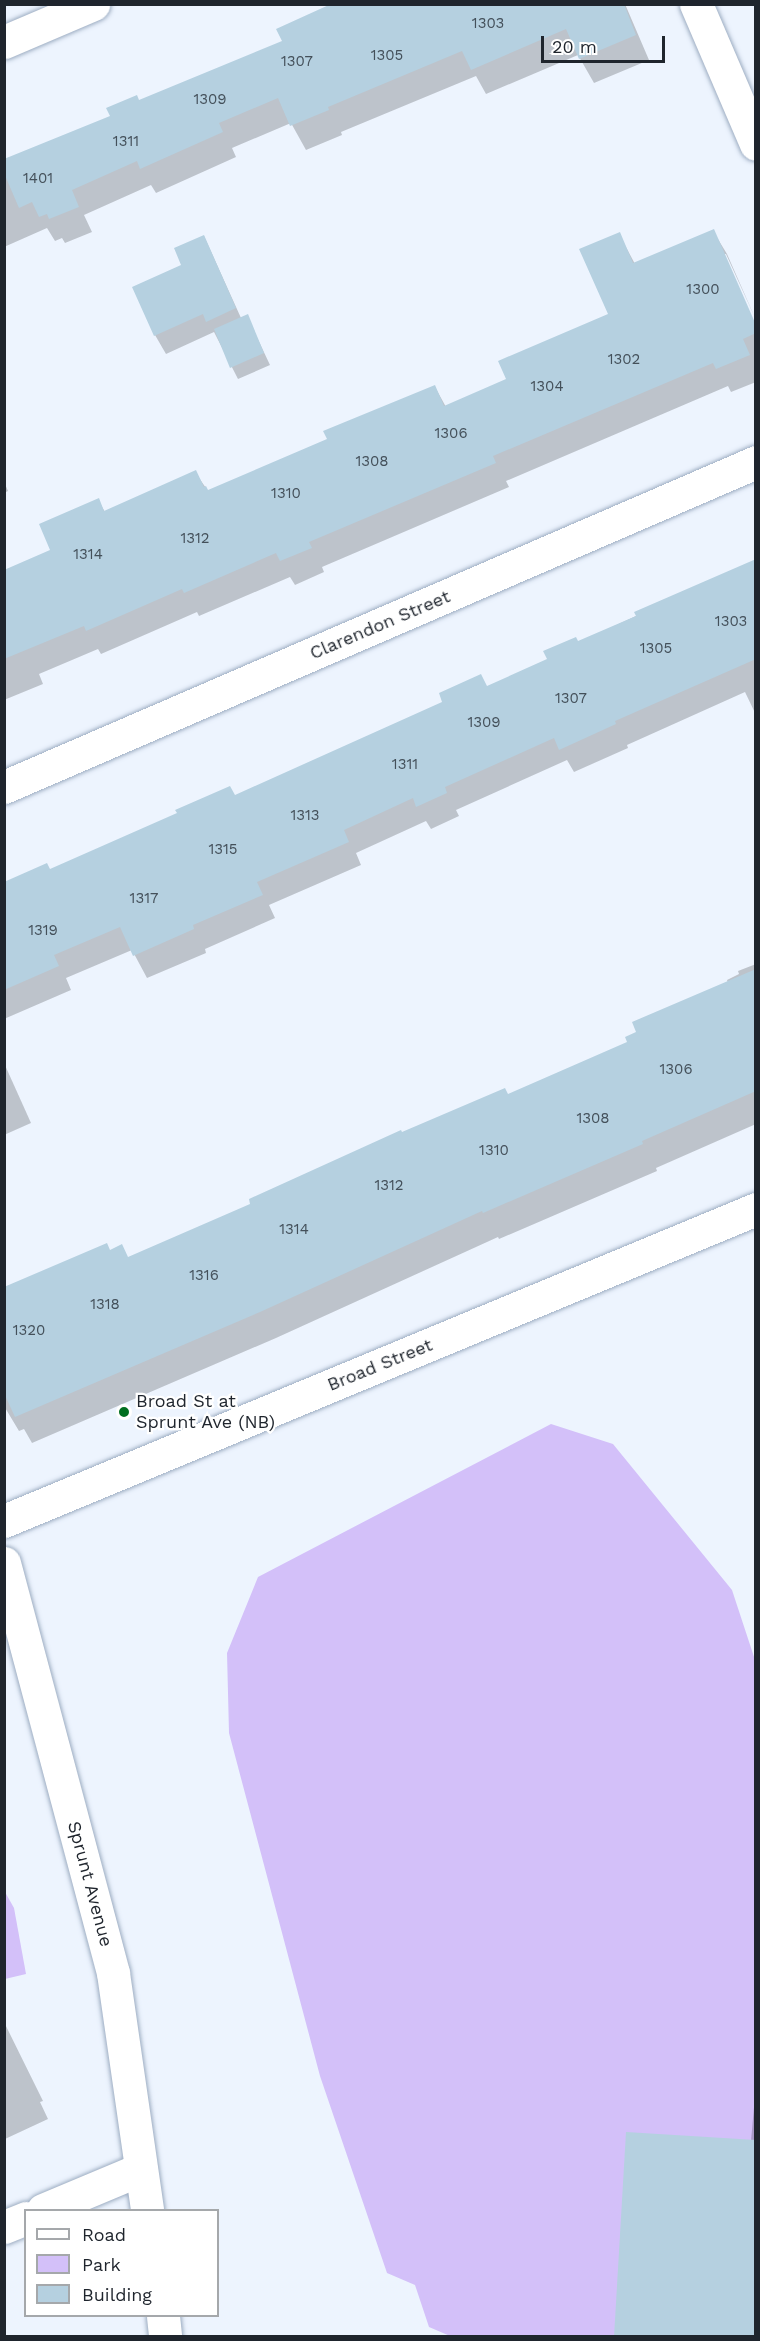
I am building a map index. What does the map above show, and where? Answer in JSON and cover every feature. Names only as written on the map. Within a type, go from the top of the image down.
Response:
[{"type":"street","points":[[696,4],[756,144]]},
{"type":"street","points":[[4,42],[75,8]]},
{"type":"street","name":"Clarendon Street","points":[[4,788],[756,462]]},
{"type":"street","name":"Broad Street","points":[[4,1521],[756,1209]]},
{"type":"street","name":"Sprunt Avenue","points":[[4,1563],[113,1973],[147,2209]]},
{"type":"street","points":[[48,2209],[141,2169]]},
{"type":"street","points":[[4,2227],[24,2219]]},
{"type":"street","points":[[162,2317],[165,2337]]},
{"type":"green space","points":[[551,1424],[613,1444],[732,1590],[756,1663],[755,2336],[450,2336],[429,2327],[415,2285],[387,2273],[320,2076],[229,1733],[227,1653],[258,1577]]},
{"type":"green space","points":[[5,1892],[14,1908],[26,1974],[5,1979]]},
{"type":"building","points":[[331,4],[624,4],[636,35],[579,59],[566,29],[471,70],[462,51],[328,107],[329,110],[290,126],[278,98],[219,123],[223,132],[140,169],[137,161],[72,190],[79,207],[49,219],[47,214],[39,217],[32,202],[19,208],[4,173],[4,159],[110,116],[106,108],[137,95],[139,100],[282,41],[276,29]]},
{"type":"building","points":[[714,229],[756,325],[756,333],[743,339],[750,355],[716,369],[713,363],[493,456],[496,463],[309,542],[312,548],[280,561],[276,553],[184,593],[182,589],[86,631],[84,626],[4,659],[4,570],[50,550],[39,524],[99,498],[104,511],[196,470],[204,487],[206,486],[208,490],[327,439],[323,431],[435,385],[444,406],[506,379],[498,361],[608,314],[579,249],[620,232],[633,263]]},
{"type":"building","points":[[204,235],[236,308],[206,322],[203,314],[154,336],[132,287],[181,265],[174,248]]},
{"type":"building","points":[[248,314],[264,353],[230,368],[214,329]]},
{"type":"building","points":[[756,559],[756,659],[615,721],[616,724],[559,750],[554,738],[445,787],[447,793],[416,807],[413,798],[344,830],[349,842],[257,882],[263,895],[193,925],[194,929],[133,956],[120,927],[54,955],[59,966],[4,990],[4,882],[47,863],[50,869],[177,813],[175,810],[230,786],[235,795],[442,702],[439,693],[481,674],[487,686],[547,659],[543,651],[576,637],[578,641],[636,616],[634,612]]},
{"type":"building","points":[[756,969],[756,1091],[642,1141],[643,1144],[483,1213],[482,1211],[260,1312],[15,1417],[4,1393],[4,1287],[107,1243],[110,1250],[122,1244],[128,1257],[250,1204],[249,1199],[401,1130],[402,1132],[505,1088],[508,1094],[627,1042],[625,1037],[636,1032],[632,1022]]},
{"type":"building","points":[[626,2132],[756,2140],[756,2337],[614,2337]]},
{"type":"place","name":"Broad St at Sprunt Ave (NB)","points":[[124,1412]]}]
